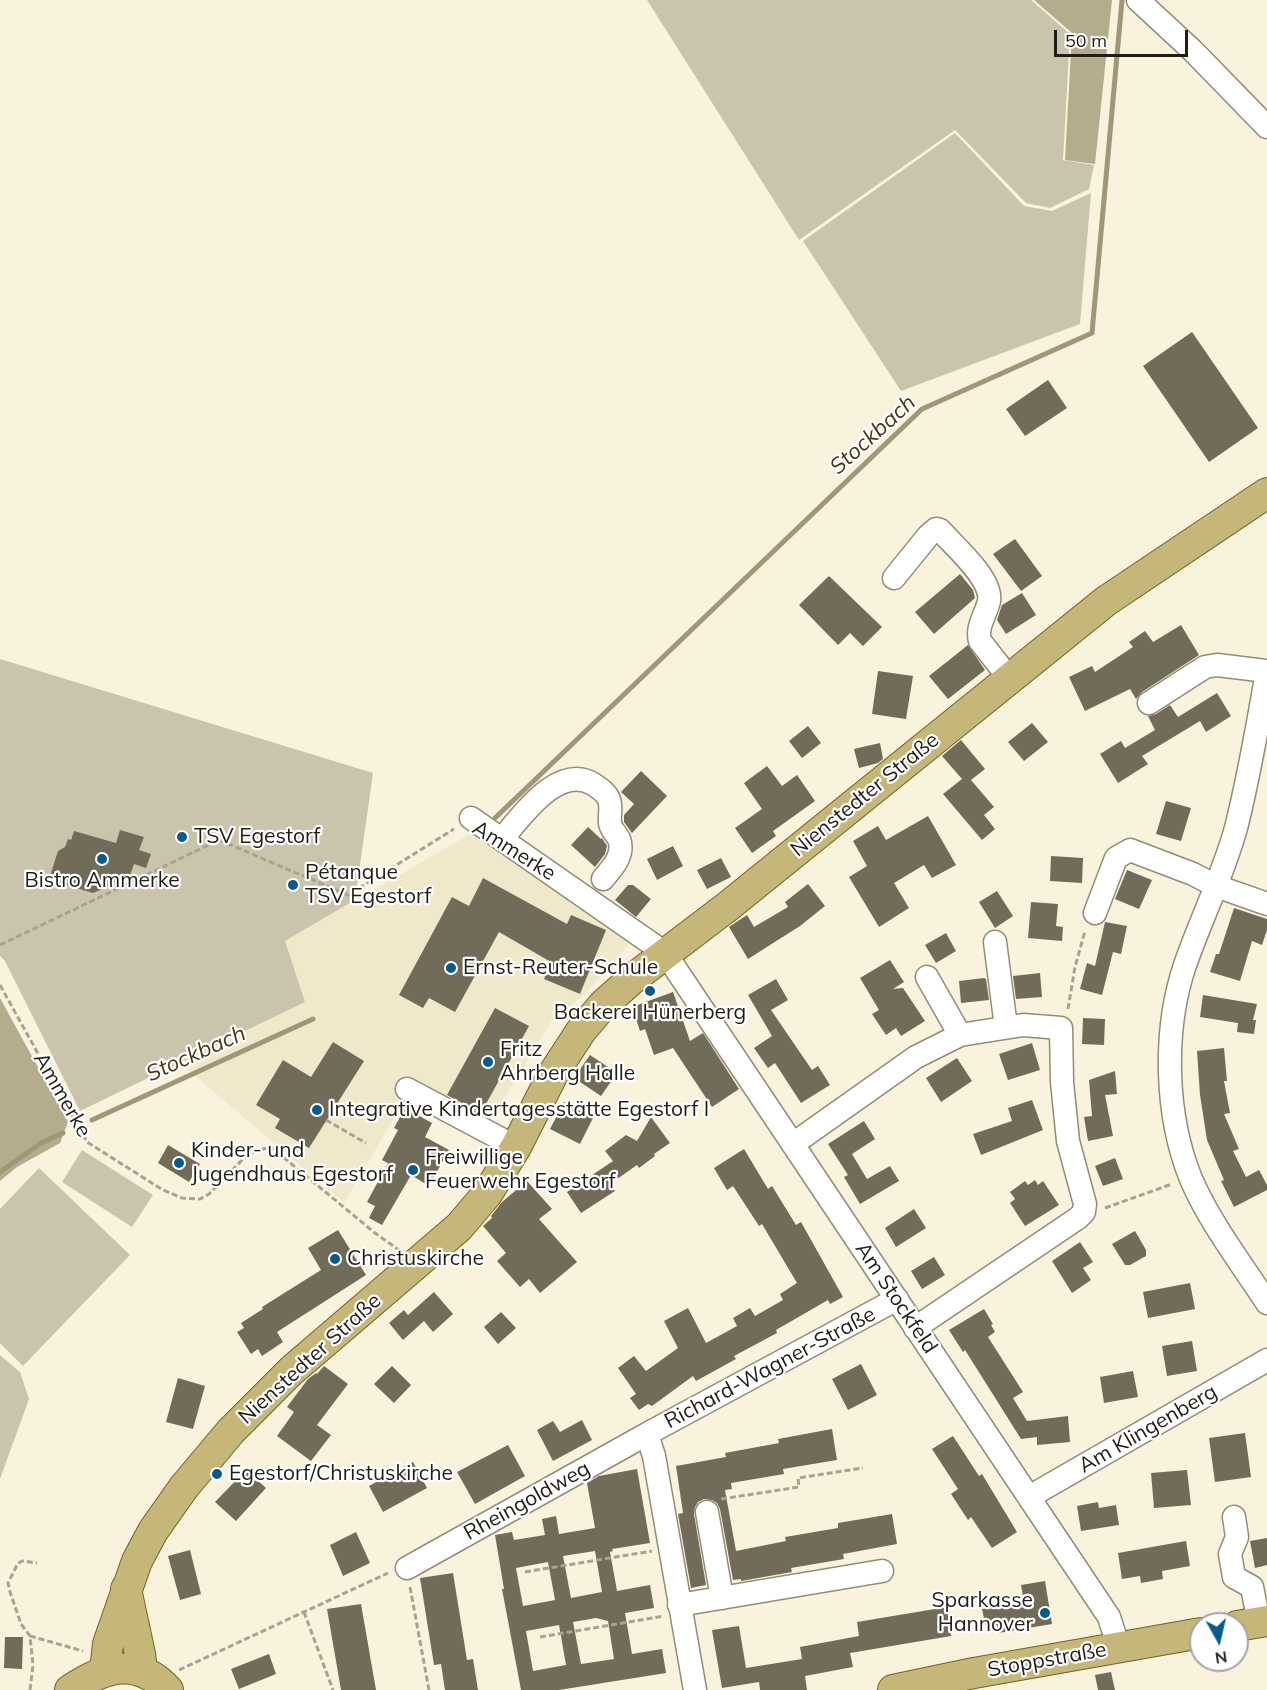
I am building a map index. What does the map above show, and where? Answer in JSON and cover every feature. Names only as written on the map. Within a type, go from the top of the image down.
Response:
[{"type":"main road","name":"Nienstedter Straße","points":[[94,1661],[105,1653],[126,1589],[153,1531],[184,1487],[231,1431],[291,1371],[459,1227],[487,1194],[581,1030],[603,1005],[1106,601],[1267,493]]},
{"type":"main road","points":[[126,1589],[140,1654],[156,1680]]},
{"type":"main road","name":"Stoppstraße","points":[[892,1690],[974,1673],[1189,1635]]},
{"type":"main road","points":[[70,1690],[94,1661],[130,1668],[156,1680]]},
{"type":"street","points":[[1138,0],[1193,51],[1267,127]]},
{"type":"street","points":[[894,578],[932,531],[940,530],[987,586],[989,598],[978,634],[980,641],[1009,678]]},
{"type":"street","points":[[1149,703],[1205,667],[1217,665],[1267,672],[1253,751],[1235,829],[1216,886],[1184,967],[1173,1011],[1171,1042],[1172,1097],[1180,1144],[1191,1178],[1207,1211],[1267,1303]]},
{"type":"street","points":[[502,839],[528,808],[549,789],[568,779],[588,781],[609,799],[611,827],[620,840],[619,859],[603,879]]},
{"type":"street","name":"Ammerke","points":[[471,818],[665,953]]},
{"type":"street","points":[[1095,913],[1116,858],[1130,850],[1193,874],[1216,886],[1267,903]]},
{"type":"street","points":[[995,942],[1006,1027]]},
{"type":"street","name":"Am Stockfeld","points":[[665,953],[1109,1617],[1119,1648]]},
{"type":"street","points":[[927,977],[960,1035]]},
{"type":"street","points":[[793,1144],[916,1057],[960,1035],[1023,1025],[1061,1028],[1062,1082],[1068,1141],[1085,1204],[1084,1212],[915,1328]]},
{"type":"street","points":[[407,1089],[516,1147]]},
{"type":"street","name":"Richard-Wagner-Straße","points":[[687,1689],[680,1609],[654,1456],[647,1434],[897,1299]]},
{"type":"street","name":"Am Klingenberg","points":[[1029,1497],[1267,1360]]},
{"type":"street","name":"Rheingoldweg","points":[[407,1568],[647,1434]]},
{"type":"street","points":[[712,1506],[722,1598]]},
{"type":"street","points":[[1234,1517],[1237,1537],[1230,1554],[1234,1577],[1252,1587],[1254,1623]]},
{"type":"street","points":[[680,1609],[722,1598],[882,1571]]},
{"type":"path","name":"Ammerke","points":[[0,945],[219,840],[348,895],[471,818]]},
{"type":"path","points":[[1061,1028],[1068,1012],[1075,967],[1088,921],[1095,913]]},
{"type":"path","name":"Ammerke","points":[[0,985],[87,1143],[163,1190],[182,1198],[200,1199],[209,1194],[244,1158],[256,1151],[271,1147],[375,1233],[418,1262]]},
{"type":"path","points":[[326,1120],[366,1143]]},
{"type":"path","points":[[1084,1212],[1097,1211],[1191,1178]]},
{"type":"path","points":[[712,1506],[799,1487],[798,1478],[863,1468]]},
{"type":"path","points":[[525,1572],[669,1548]]},
{"type":"path","points":[[30,1690],[33,1665],[30,1636],[21,1624],[9,1583],[18,1563],[23,1561],[38,1563]]},
{"type":"path","points":[[156,1680],[400,1568],[407,1568],[404,1577],[411,1590],[429,1690]]},
{"type":"path","points":[[540,1637],[680,1609]]},
{"type":"path","points":[[304,1612],[333,1690]]},
{"type":"path","points":[[30,1636],[94,1661]]},
{"type":"shaded area","points":[[647,0],[1031,0],[1070,34],[1063,160],[1094,165],[1089,189],[1050,208],[1026,203],[955,130],[799,240]]},
{"type":"shaded area","points":[[1034,0],[1112,0],[1095,164],[1065,160],[1072,33]]},
{"type":"shaded area","points":[[955,133],[1024,206],[1052,211],[1091,193],[1080,324],[901,391],[803,241]]},
{"type":"shaded area","name":"TSV Egestorf","points":[[0,659],[373,773],[355,900],[285,941],[305,1002],[80,1111],[5,961],[0,956]]},
{"type":"shaded area","name":"Ernst-Reuter-Schule","points":[[477,830],[631,942],[585,994],[551,1022],[490,1122],[415,1083],[344,1203],[180,1063],[305,1002],[285,941]]},
{"type":"shaded area","points":[[0,998],[68,1122],[60,1143],[17,1167],[0,1181]]},
{"type":"shaded area","points":[[82,1150],[153,1195],[132,1227],[62,1182]]},
{"type":"shaded area","points":[[39,1168],[130,1255],[23,1366],[0,1343],[0,1209]]},
{"type":"shaded area","points":[[0,1355],[20,1372],[29,1399],[0,1479]]},
{"type":"building","points":[[1192,332],[1258,428],[1209,462],[1143,366]]},
{"type":"building","points":[[1048,380],[1067,408],[1025,436],[1006,409]]},
{"type":"building","points":[[1015,539],[1042,576],[1021,591],[993,554]]},
{"type":"building","points":[[960,574],[973,590],[975,598],[934,634],[915,612]]},
{"type":"building","points":[[829,576],[882,627],[863,646],[850,633],[838,645],[799,605]]},
{"type":"building","points":[[1022,593],[1036,615],[1006,634],[997,620],[1002,605]]},
{"type":"building","points":[[1181,625],[1199,655],[1142,692],[1136,699],[1130,689],[1085,711],[1069,677],[1092,666],[1095,672],[1133,647],[1129,642],[1145,631],[1153,642]]},
{"type":"building","points":[[968,645],[985,670],[948,699],[929,676]]},
{"type":"building","points":[[878,671],[913,676],[906,719],[872,714]]},
{"type":"building","points":[[1217,693],[1231,716],[1206,732],[1200,721],[1142,756],[1148,764],[1118,783],[1100,754],[1121,741],[1125,748],[1155,730],[1148,716],[1170,705],[1178,717]]},
{"type":"building","points":[[1032,723],[1048,742],[1024,761],[1008,742]]},
{"type":"building","points":[[808,726],[821,743],[802,758],[789,741]]},
{"type":"building","points":[[961,740],[985,769],[971,780],[994,807],[984,815],[995,829],[982,840],[943,794],[962,779],[942,756]]},
{"type":"building","points":[[880,743],[883,759],[878,763],[859,768],[854,749]]},
{"type":"building","points":[[767,766],[782,786],[797,775],[815,801],[773,831],[776,836],[752,853],[735,828],[762,809],[744,783]]},
{"type":"building","points":[[641,771],[667,796],[632,833],[624,822],[624,815],[634,804],[621,792]]},
{"type":"building","points":[[1166,801],[1191,808],[1181,841],[1156,834]]},
{"type":"building","points":[[928,816],[956,865],[932,878],[924,865],[894,883],[909,908],[879,927],[849,877],[867,866],[853,841],[878,826],[886,840]]},
{"type":"building","points":[[588,827],[602,838],[607,846],[605,854],[595,867],[571,845]]},
{"type":"building","name":"Bistro Ammerke","points":[[120,830],[144,837],[139,850],[151,854],[146,868],[134,864],[129,878],[93,893],[56,882],[51,873],[58,851],[65,847],[68,839],[71,840],[74,831],[116,843]]},
{"type":"building","points":[[673,846],[683,866],[657,880],[647,859]]},
{"type":"building","points":[[1051,856],[1083,858],[1082,883],[1050,881]]},
{"type":"building","points":[[721,858],[731,877],[707,889],[697,870]]},
{"type":"building","points":[[1127,870],[1152,880],[1139,909],[1115,899]]},
{"type":"building","points":[[483,878],[567,924],[571,915],[606,930],[580,994],[544,979],[551,962],[499,932],[455,1012],[429,998],[423,1008],[399,995],[452,897],[469,906]]},
{"type":"building","points":[[808,884],[825,906],[800,926],[748,959],[729,927],[747,915],[754,927],[788,907],[785,902]]},
{"type":"building","points":[[628,885],[633,885],[651,899],[636,917],[615,900]]},
{"type":"building","points":[[997,891],[1013,916],[995,928],[979,902]]},
{"type":"building","points":[[1031,902],[1058,904],[1056,926],[1063,927],[1062,941],[1028,938]]},
{"type":"building","points":[[1234,908],[1267,919],[1267,930],[1262,945],[1252,941],[1240,981],[1210,972],[1216,954],[1219,954]]},
{"type":"building","points":[[1105,922],[1127,926],[1121,954],[1113,952],[1102,995],[1080,989],[1087,963],[1095,966]]},
{"type":"building","points":[[946,933],[956,951],[936,963],[925,945]]},
{"type":"building","points":[[890,960],[904,982],[893,989],[903,988],[925,1021],[901,1036],[896,1028],[886,1035],[872,1014],[879,1010],[860,978]]},
{"type":"building","points":[[1040,973],[1042,997],[1016,999],[1013,976]]},
{"type":"building","points":[[984,978],[989,1000],[961,1003],[959,981]]},
{"type":"building","points":[[776,979],[788,1000],[771,1010],[812,1070],[818,1066],[830,1085],[801,1103],[775,1063],[768,1068],[754,1048],[772,1036],[748,995]]},
{"type":"building","points":[[673,992],[690,1041],[703,1033],[739,1089],[712,1107],[673,1048],[654,1055],[645,1029],[640,1031],[632,1007]]},
{"type":"building","points":[[1203,995],[1257,1004],[1253,1020],[1256,1020],[1254,1034],[1237,1032],[1238,1023],[1200,1017]]},
{"type":"building","name":"Fritz Ahrberg Halle","points":[[495,1008],[529,1026],[481,1113],[447,1095]]},
{"type":"building","points":[[1083,1018],[1105,1019],[1104,1045],[1082,1044]]},
{"type":"building","points":[[333,1042],[364,1061],[309,1148],[275,1128],[280,1119],[256,1105],[283,1060],[311,1077]]},
{"type":"building","points":[[1032,1043],[1040,1070],[1008,1080],[999,1054]]},
{"type":"building","points":[[1224,1048],[1227,1081],[1224,1081],[1230,1113],[1224,1114],[1239,1149],[1233,1151],[1246,1177],[1259,1170],[1267,1185],[1267,1190],[1234,1207],[1221,1181],[1224,1180],[1207,1140],[1200,1095],[1197,1051]]},
{"type":"building","points":[[590,1055],[617,1073],[601,1096],[574,1078]]},
{"type":"building","points":[[957,1058],[972,1081],[941,1102],[926,1078]]},
{"type":"building","points":[[1115,1071],[1117,1094],[1105,1095],[1113,1136],[1088,1141],[1084,1117],[1092,1116],[1089,1080]]},
{"type":"building","points":[[1032,1100],[1043,1130],[981,1155],[973,1134],[1012,1121],[1008,1108]]},
{"type":"building","points":[[564,1102],[593,1118],[580,1144],[550,1129]]},
{"type":"building","points":[[405,1108],[432,1123],[425,1137],[449,1150],[429,1186],[411,1175],[382,1225],[369,1218],[375,1206],[367,1202],[388,1163],[382,1160],[398,1130],[394,1128]]},
{"type":"building","points":[[651,1117],[670,1143],[639,1168],[637,1165],[610,1184],[615,1191],[581,1213],[567,1192],[613,1161],[605,1151],[626,1135],[637,1141]]},
{"type":"building","points":[[864,1121],[875,1139],[852,1154],[867,1179],[890,1166],[899,1181],[860,1204],[844,1177],[848,1175],[828,1144]]},
{"type":"building","name":"Kinder- und Jugendhaus Egestorf","points":[[168,1145],[200,1164],[189,1182],[158,1163]]},
{"type":"building","points":[[744,1149],[768,1189],[772,1186],[796,1225],[801,1222],[843,1297],[830,1304],[828,1300],[776,1330],[777,1333],[734,1356],[736,1359],[696,1381],[693,1376],[652,1406],[648,1404],[639,1410],[630,1398],[636,1394],[618,1368],[634,1356],[646,1371],[678,1348],[664,1321],[688,1308],[706,1343],[737,1326],[733,1318],[750,1308],[755,1316],[783,1300],[780,1294],[797,1283],[762,1224],[759,1226],[733,1186],[727,1190],[714,1168]]},
{"type":"building","points":[[1115,1158],[1123,1179],[1103,1186],[1095,1166]]},
{"type":"building","points":[[1035,1180],[1038,1185],[1043,1181],[1059,1205],[1025,1226],[1010,1203],[1015,1199],[1010,1192],[1025,1181],[1028,1185]]},
{"type":"building","points":[[527,1181],[552,1209],[539,1219],[577,1262],[540,1293],[529,1279],[520,1287],[497,1261],[506,1253],[483,1226],[492,1218],[491,1216],[502,1202]]},
{"type":"building","points":[[914,1209],[926,1228],[896,1247],[885,1228]]},
{"type":"building","points":[[338,1230],[366,1275],[277,1332],[283,1342],[262,1356],[258,1349],[251,1354],[237,1332],[244,1328],[241,1323],[321,1270],[308,1248]]},
{"type":"building","points":[[1135,1231],[1146,1250],[1146,1256],[1130,1265],[1125,1265],[1112,1244]]},
{"type":"building","points":[[1080,1242],[1093,1262],[1083,1268],[1091,1280],[1072,1293],[1052,1261]]},
{"type":"building","points":[[934,1257],[945,1275],[922,1289],[911,1271]]},
{"type":"building","points":[[1190,1283],[1195,1309],[1148,1318],[1143,1292]]},
{"type":"building","points":[[434,1292],[453,1314],[433,1332],[424,1321],[403,1340],[389,1323],[404,1310],[408,1315]]},
{"type":"building","points":[[984,1309],[995,1332],[988,1337],[1023,1392],[1013,1398],[1027,1421],[1068,1416],[1070,1442],[1037,1445],[1037,1437],[1021,1439],[965,1350],[963,1352],[949,1330]]},
{"type":"building","points":[[501,1312],[516,1328],[498,1344],[484,1327]]},
{"type":"building","points":[[1192,1341],[1197,1371],[1167,1376],[1162,1346]]},
{"type":"building","points":[[861,1364],[877,1395],[848,1410],[832,1379]]},
{"type":"building","points":[[324,1366],[348,1384],[317,1425],[331,1435],[311,1461],[277,1436],[294,1412],[287,1407],[308,1379]]},
{"type":"building","points":[[392,1366],[411,1385],[394,1403],[374,1384]]},
{"type":"building","points":[[1133,1371],[1138,1397],[1104,1403],[1100,1377]]},
{"type":"building","points":[[178,1378],[205,1386],[193,1429],[166,1422]]},
{"type":"building","points":[[582,1420],[592,1440],[553,1461],[537,1430],[553,1421],[560,1432]]},
{"type":"building","points":[[832,1429],[837,1460],[783,1469],[784,1474],[731,1483],[732,1489],[725,1490],[736,1551],[786,1541],[785,1537],[838,1528],[838,1523],[892,1514],[897,1544],[843,1554],[844,1559],[791,1568],[792,1572],[741,1581],[741,1579],[733,1580],[720,1509],[717,1503],[704,1499],[698,1502],[694,1514],[706,1585],[691,1588],[678,1514],[683,1513],[676,1466],[726,1457],[725,1453],[779,1443],[778,1439]]},
{"type":"building","points":[[1245,1433],[1251,1477],[1215,1482],[1209,1438]]},
{"type":"building","points":[[953,1436],[979,1476],[982,1474],[1017,1532],[992,1548],[971,1517],[968,1520],[951,1494],[958,1489],[932,1449]]},
{"type":"building","points":[[508,1445],[525,1476],[475,1504],[457,1472]]},
{"type":"building","points":[[413,1462],[427,1488],[383,1512],[369,1486]]},
{"type":"building","points":[[637,1469],[650,1543],[612,1549],[613,1551],[610,1552],[617,1591],[650,1585],[654,1608],[625,1613],[632,1654],[662,1649],[666,1673],[559,1690],[521,1690],[502,1589],[504,1589],[495,1535],[512,1532],[514,1540],[545,1535],[542,1519],[556,1516],[559,1534],[595,1528],[587,1483],[599,1476]],"holes":[[[595,1551],[602,1592],[571,1598],[563,1556]],[[548,1562],[555,1600],[523,1606],[516,1568]],[[596,1618],[608,1621],[614,1659],[581,1664],[573,1622]],[[559,1625],[566,1665],[533,1671],[526,1631]]]},
{"type":"building","points":[[246,1470],[266,1488],[236,1521],[215,1502]]},
{"type":"building","points":[[1187,1470],[1191,1505],[1154,1508],[1151,1473]]},
{"type":"building","points":[[1098,1502],[1099,1508],[1116,1505],[1119,1525],[1081,1531],[1077,1506]]},
{"type":"building","points":[[356,1532],[370,1563],[343,1576],[330,1545]]},
{"type":"building","points":[[1267,1538],[1267,1565],[1255,1568],[1250,1541]]},
{"type":"building","points":[[1186,1541],[1190,1566],[1162,1571],[1163,1579],[1141,1583],[1140,1576],[1122,1579],[1118,1553]]},
{"type":"building","points":[[190,1550],[201,1594],[180,1600],[168,1556]]},
{"type":"building","points":[[453,1573],[467,1660],[473,1659],[478,1690],[445,1690],[441,1664],[434,1665],[420,1578]]},
{"type":"building","points":[[1045,1581],[1052,1624],[998,1633],[997,1625],[986,1627],[982,1609],[1024,1602],[1021,1585]]},
{"type":"building","points":[[361,1604],[376,1690],[341,1690],[327,1609]]},
{"type":"building","points":[[947,1607],[951,1636],[850,1653],[853,1667],[805,1676],[807,1690],[760,1690],[759,1682],[722,1688],[712,1630],[739,1626],[746,1668],[802,1659],[800,1647],[859,1636],[857,1622]]},
{"type":"building","points":[[5,1637],[23,1637],[22,1669],[4,1668]]},
{"type":"building","points":[[269,1654],[276,1674],[239,1689],[231,1669]]},
{"type":"building","points":[[1111,1672],[1115,1690],[1098,1690],[1095,1675]]},
{"type":"waterway","name":"Stockbach","points":[[495,818],[922,409],[1092,333],[1122,0]]},
{"type":"waterway","name":"Stockbach","points":[[92,1120],[313,1019]]},
{"type":"waterway","name":"Stockbach","points":[[0,1172],[41,1143],[63,1133]]},
{"type":"place","name":"TSV Egestorf","points":[[182,837]]},
{"type":"place","name":"Bistro Ammerke","points":[[102,859]]},
{"type":"place","name":"Pétanque TSV Egestorf","points":[[293,885]]},
{"type":"place","name":"Ernst-Reuter-Schule","points":[[451,968]]},
{"type":"place","name":"Backerei Hünerberg","points":[[650,991]]},
{"type":"place","name":"Fritz Ahrberg Halle","points":[[488,1062]]},
{"type":"place","name":"Integrative Kindertagesstätte Egestorf I","points":[[317,1110]]},
{"type":"place","name":"Kinder- und Jugendhaus Egestorf","points":[[179,1163]]},
{"type":"place","name":"Freiwillige Feuerwehr Egestorf","points":[[413,1170]]},
{"type":"place","name":"Christuskirche","points":[[335,1259]]},
{"type":"place","name":"Egestorf/Christuskirche","points":[[217,1474]]},
{"type":"place","name":"Sparkasse Hannover","points":[[1045,1613]]}]
